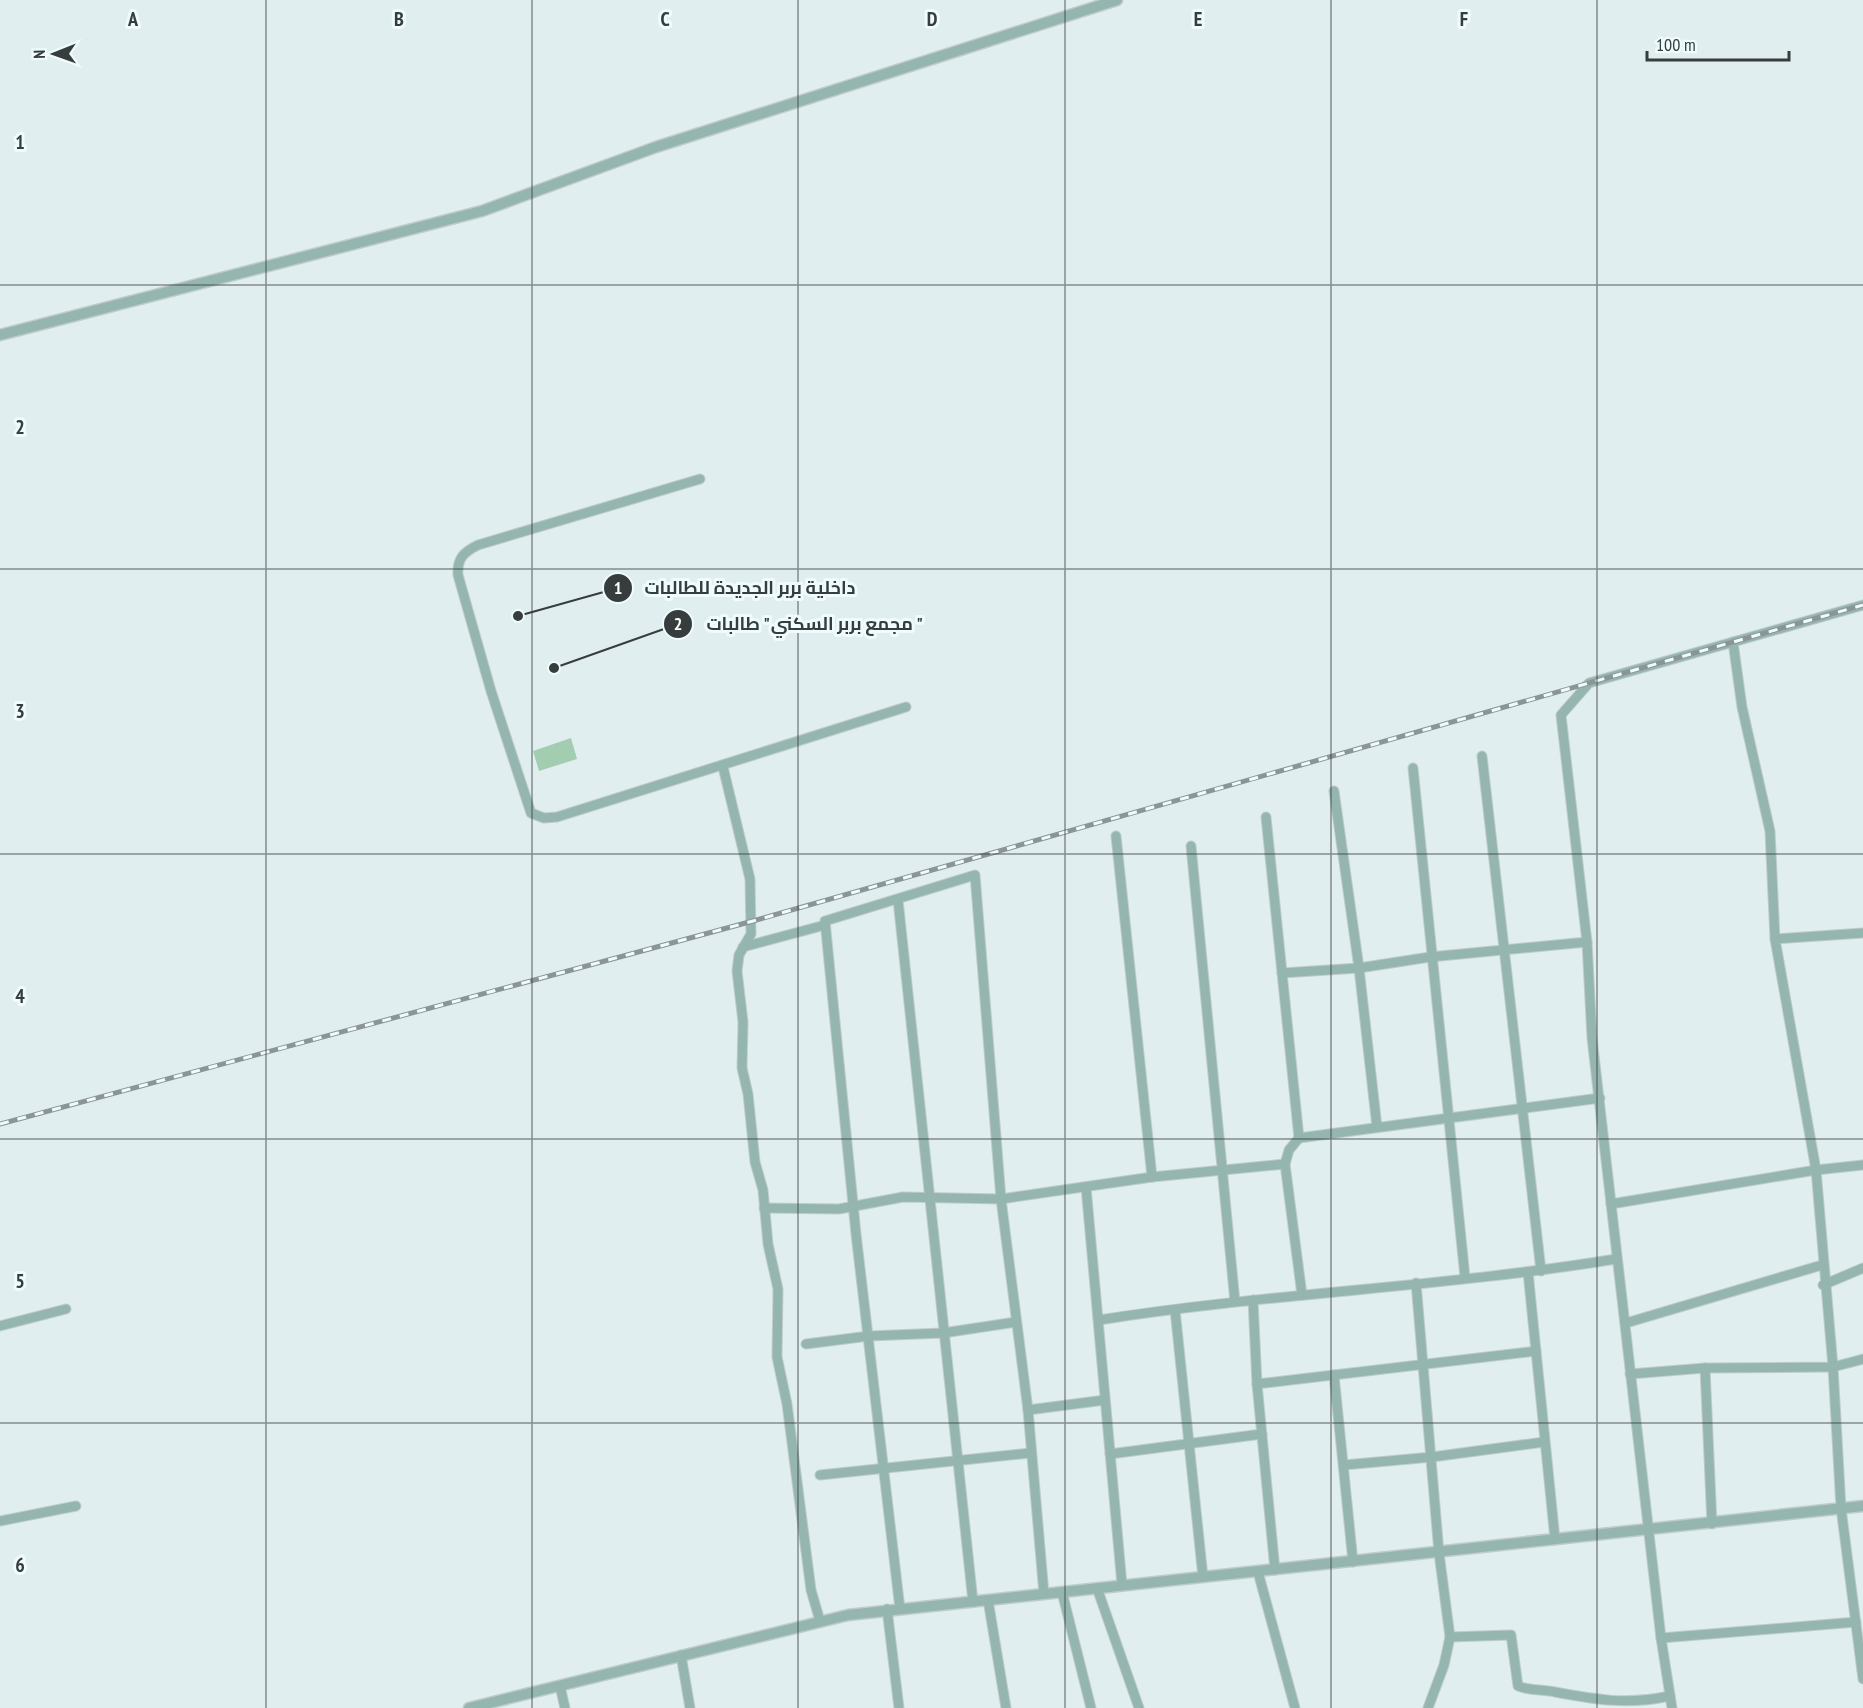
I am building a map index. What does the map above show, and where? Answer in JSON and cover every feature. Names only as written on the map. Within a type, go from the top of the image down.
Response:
[{"type":"street","points":[[0,335],[482,211],[656,147],[1117,0]]},
{"type":"street","points":[[700,479],[478,545],[464,553],[458,564],[458,574],[501,724],[531,813],[544,818],[558,817],[906,706]]},
{"type":"street","points":[[1672,1708],[1661,1638],[1626,1323],[1616,1259],[1592,1038],[1587,942],[1561,715],[1588,683],[1863,605]]},
{"type":"street","points":[[1733,642],[1742,707],[1770,831],[1775,939],[1815,1170],[1833,1367],[1841,1508],[1863,1678]]},
{"type":"street","points":[[1482,756],[1541,1271]]},
{"type":"street","points":[[723,766],[750,879],[753,921],[751,934],[739,955],[737,971],[743,1022],[742,1068],[748,1094],[755,1162],[763,1190],[778,1289],[777,1357],[787,1404],[811,1590],[820,1621]]},
{"type":"street","points":[[1413,768],[1430,957],[1465,1277]]},
{"type":"street","points":[[1334,791],[1359,968],[1377,1127]]},
{"type":"street","points":[[1266,817],[1299,1138]]},
{"type":"street","points":[[1116,836],[1152,1176]]},
{"type":"street","points":[[1191,846],[1234,1302]]},
{"type":"street","points":[[900,1609],[853,1206],[825,921],[975,875],[1001,1199],[1028,1410],[1044,1594]]},
{"type":"street","points":[[898,900],[973,1602]]},
{"type":"street","points":[[743,947],[825,925]]},
{"type":"street","points":[[1775,939],[1863,933]]},
{"type":"street","points":[[1282,973],[1359,968],[1430,957],[1587,942]]},
{"type":"street","points":[[1302,1295],[1285,1164],[1289,1150],[1299,1138],[1521,1111],[1600,1098]]},
{"type":"street","points":[[764,1208],[839,1209],[903,1197],[1001,1199],[1152,1176],[1285,1164]]},
{"type":"street","points":[[1611,1204],[1815,1170],[1863,1165]]},
{"type":"street","points":[[1086,1187],[1122,1585]]},
{"type":"street","points":[[1099,1320],[1234,1302],[1541,1271],[1616,1259]]},
{"type":"street","points":[[1626,1323],[1822,1265]]},
{"type":"street","points":[[1824,1285],[1863,1268]]},
{"type":"street","points":[[1528,1272],[1554,1539]]},
{"type":"street","points":[[1416,1283],[1439,1553],[1450,1637],[1444,1665],[1428,1708]]},
{"type":"street","points":[[1253,1300],[1257,1384],[1275,1570]]},
{"type":"street","points":[[0,1326],[66,1309]]},
{"type":"street","points":[[1175,1310],[1203,1577]]},
{"type":"street","points":[[806,1344],[869,1336],[943,1332],[1016,1322]]},
{"type":"street","points":[[1257,1384],[1536,1351]]},
{"type":"street","points":[[1630,1374],[1705,1368],[1833,1367],[1863,1359]]},
{"type":"street","points":[[1705,1368],[1712,1524]]},
{"type":"street","points":[[1334,1375],[1353,1562]]},
{"type":"street","points":[[1028,1410],[1105,1400]]},
{"type":"street","points":[[1110,1455],[1189,1442],[1262,1434]]},
{"type":"street","points":[[1344,1465],[1432,1457],[1544,1442]]},
{"type":"street","points":[[820,1475],[1030,1453]]},
{"type":"street","points":[[0,1521],[76,1506]]},
{"type":"street","points":[[475,1707],[820,1621],[887,1610],[1712,1524],[1863,1506]]},
{"type":"street","points":[[1258,1572],[1295,1708]]},
{"type":"street","points":[[1097,1588],[1139,1708]]},
{"type":"street","points":[[1062,1592],[1091,1708]]},
{"type":"street","points":[[988,1600],[1006,1708]]},
{"type":"street","points":[[887,1610],[899,1708]]},
{"type":"street","points":[[1661,1638],[1857,1622]]},
{"type":"street","points":[[1450,1637],[1511,1635],[1518,1686],[1527,1689],[1553,1691],[1618,1703],[1643,1702],[1670,1696]]},
{"type":"street","points":[[681,1655],[690,1708]]},
{"type":"street","points":[[560,1686],[565,1708]]},
{"type":"green space","points":[[571,738],[577,759],[539,771],[533,751]]},
{"type":"railway","points":[[0,1124],[753,921],[1863,605]]},
{"type":"place","name":"داخلية بربر الجديدة للطالبات","points":[[518,616]]},
{"type":"place","name":"مجمع بربر السكني \" طالبات \"","points":[[554,668]]}]
